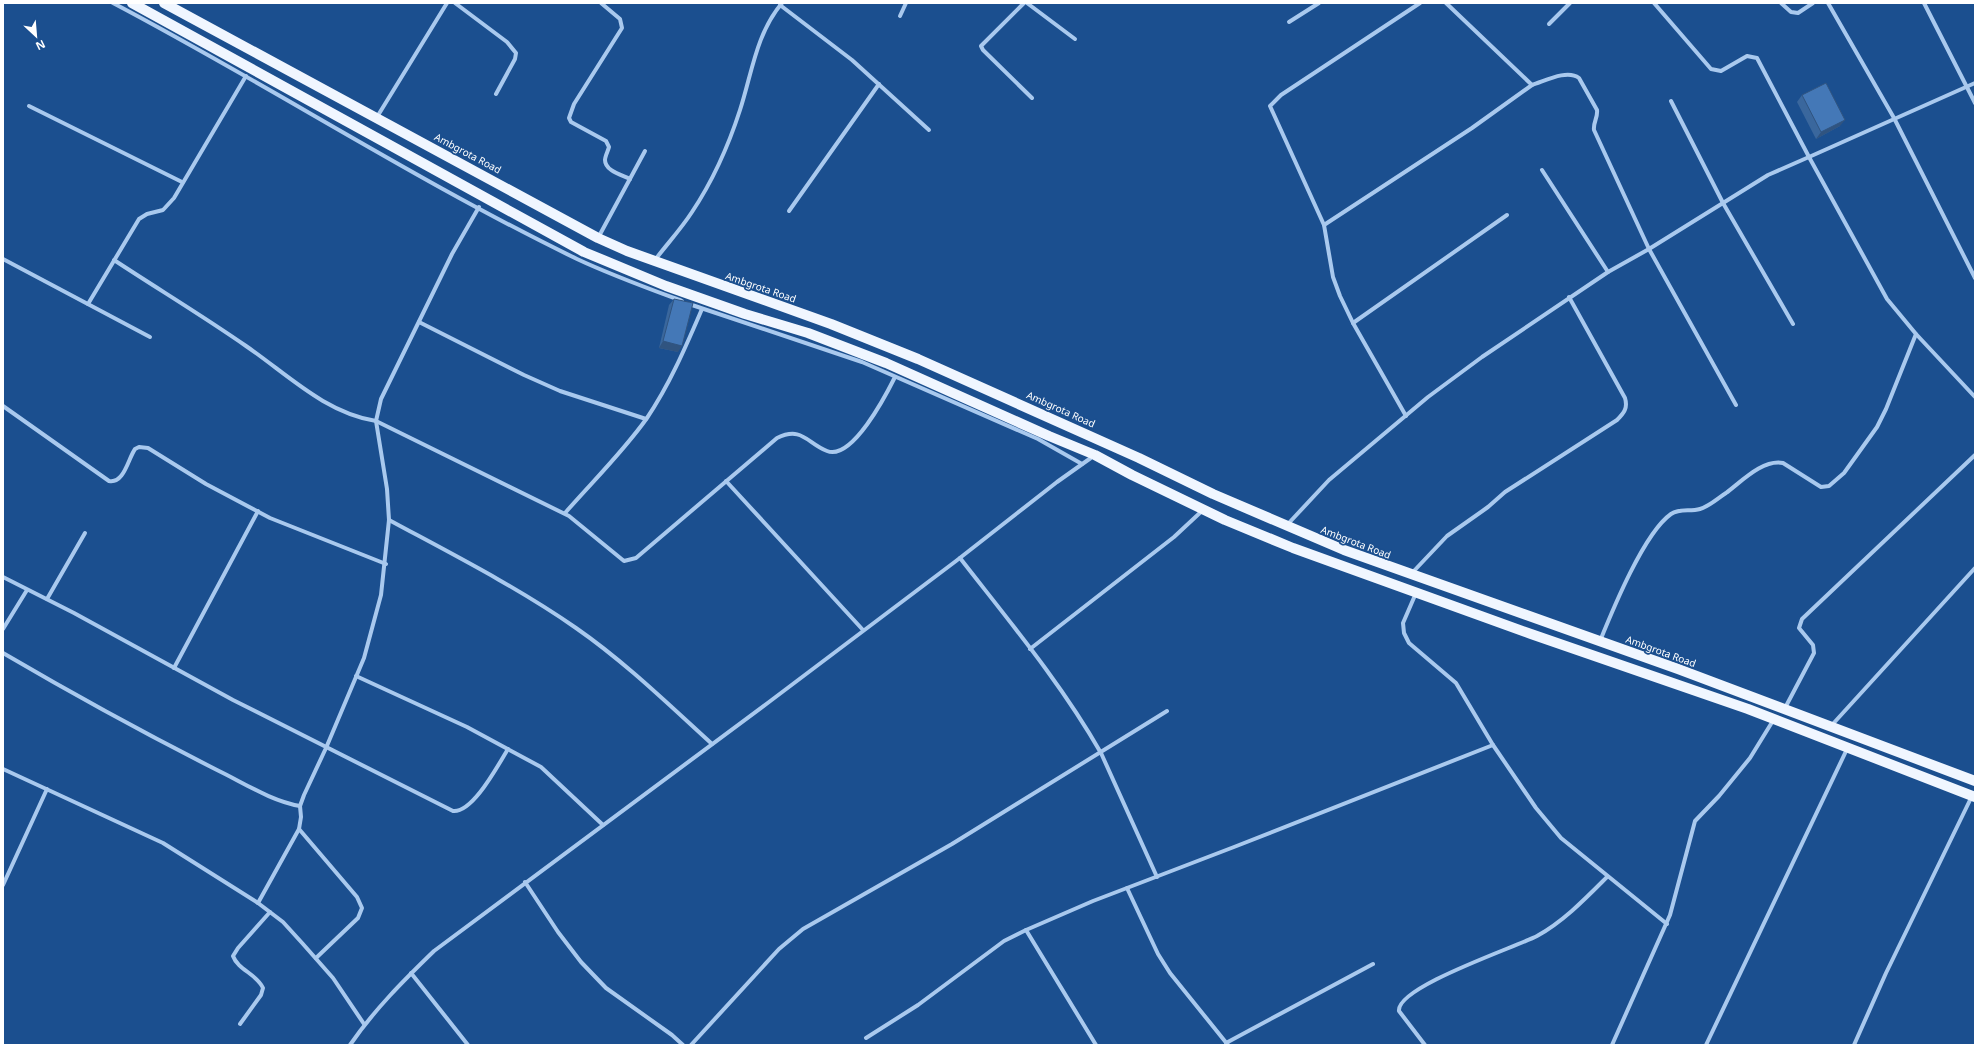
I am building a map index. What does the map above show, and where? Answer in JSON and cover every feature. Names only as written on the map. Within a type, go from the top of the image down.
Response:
[{"type":"main road","points":[[132,3],[180,28],[317,106],[444,174],[576,249],[672,288],[745,314],[808,333],[872,358],[1095,455],[1203,509],[1293,548],[1774,719],[1974,796]]},
{"type":"main road","name":"Ambgrota Road","points":[[164,3],[598,238],[654,261],[830,324],[918,359],[1132,454],[1213,494],[1286,526],[1410,575],[1491,602],[1784,708],[1975,781]]},
{"type":"street","points":[[113,3],[246,76],[428,181],[578,259],[702,309],[862,362],[1038,439],[1082,464]]},
{"type":"street","points":[[376,117],[447,3]]},
{"type":"street","points":[[455,3],[507,42],[516,53],[515,59],[496,94]]},
{"type":"street","points":[[601,3],[620,19],[622,28],[574,104],[569,118],[571,122],[606,141],[609,147],[605,160],[607,165],[615,172],[630,179]]},
{"type":"street","points":[[900,16],[906,3]]},
{"type":"street","points":[[1032,98],[983,50],[981,46],[1026,3],[1075,39]]},
{"type":"street","points":[[1289,22],[1319,3]]},
{"type":"street","points":[[1406,416],[1353,323],[1333,277],[1324,225],[1272,111],[1272,103],[1281,95],[1420,3]]},
{"type":"street","points":[[1446,3],[1532,85]]},
{"type":"street","points":[[1549,24],[1570,3]]},
{"type":"street","points":[[1654,3],[1711,69],[1721,71],[1748,56],[1756,58],[1887,299],[1916,334],[1975,397]]},
{"type":"street","points":[[1781,3],[1791,12],[1798,13],[1813,3]]},
{"type":"street","points":[[1828,3],[1894,118],[1975,278]]},
{"type":"street","points":[[1924,3],[1975,103]]},
{"type":"street","points":[[654,261],[686,222],[704,192],[721,157],[740,110],[761,37],[770,19],[781,4],[852,60],[930,130]]},
{"type":"street","points":[[1324,225],[1472,128],[1532,85],[1565,75],[1575,75],[1579,78],[1597,110],[1598,114],[1594,123],[1594,130],[1650,248],[1736,405]]},
{"type":"street","points":[[88,304],[139,219],[147,214],[163,210],[174,198],[182,182],[246,76]]},
{"type":"street","points":[[789,211],[879,84]]},
{"type":"street","points":[[1286,526],[1329,480],[1406,416],[1482,357],[1569,297],[1768,175],[1894,118],[1975,84]]},
{"type":"street","points":[[1671,101],[1723,203],[1793,324]]},
{"type":"street","points":[[29,106],[182,182]]},
{"type":"street","points":[[598,238],[645,151]]},
{"type":"street","points":[[1542,170],[1608,272]]},
{"type":"street","points":[[258,903],[299,829],[301,817],[300,806],[310,778],[326,748],[364,658],[381,595],[386,564],[389,520],[387,489],[376,421],[381,399],[452,254],[479,207]]},
{"type":"street","points":[[1353,323],[1507,215]]},
{"type":"street","points":[[3,259],[150,337]]},
{"type":"street","points":[[114,260],[247,347],[309,393],[357,418],[376,421],[564,513],[615,556],[624,561],[629,561],[636,558],[777,438],[785,434],[792,433],[805,437],[827,451],[833,452],[846,448],[866,425],[885,398],[895,377]]},
{"type":"street","points":[[1410,575],[1447,536],[1527,476],[1617,420],[1626,410],[1627,405],[1625,398],[1569,297]]},
{"type":"street","points":[[564,513],[631,438],[659,400],[702,309]]},
{"type":"street","points":[[419,322],[531,378],[560,390],[646,419]]},
{"type":"street","points":[[1600,642],[1618,599],[1640,556],[1659,525],[1671,514],[1682,510],[1700,509],[1710,504],[1762,467],[1776,462],[1783,463],[1822,487],[1829,486],[1844,473],[1877,427],[1886,410],[1916,334]]},
{"type":"street","points":[[3,406],[109,481],[113,482],[120,479],[135,449],[144,447],[206,484],[258,511],[343,548],[386,564]]},
{"type":"street","points":[[350,1045],[364,1024],[411,973],[434,951],[960,558],[1037,497],[1095,455]]},
{"type":"street","points":[[1784,708],[1814,652],[1813,645],[1799,628],[1802,619],[1975,455]]},
{"type":"street","points":[[726,481],[863,630]]},
{"type":"street","points":[[1030,648],[1174,537],[1203,509]]},
{"type":"street","points":[[174,668],[258,511]]},
{"type":"street","points":[[389,520],[470,564],[576,628],[629,669],[712,744]]},
{"type":"street","points":[[47,599],[85,533]]},
{"type":"street","points":[[960,558],[1061,689],[1101,753],[1157,877]]},
{"type":"street","points":[[1832,726],[1975,568]]},
{"type":"street","points":[[3,577],[326,748],[446,809],[458,812],[472,803],[508,749]]},
{"type":"street","points":[[3,629],[27,590]]},
{"type":"street","points":[[1416,593],[1403,623],[1406,638],[1456,683],[1493,745],[1548,824],[1561,838],[1667,924]]},
{"type":"street","points":[[3,653],[104,711],[188,755],[280,801],[300,806]]},
{"type":"street","points":[[356,676],[508,749],[541,767],[603,825]]},
{"type":"street","points":[[691,1045],[774,955],[803,929],[952,844],[1167,711]]},
{"type":"street","points":[[1612,1045],[1667,924],[1680,882],[1695,821],[1719,796],[1750,758],[1774,719]]},
{"type":"street","points":[[866,1038],[918,1005],[1004,942],[1026,930],[1127,888],[1493,745]]},
{"type":"street","points":[[1706,1045],[1848,747]]},
{"type":"street","points":[[3,769],[163,843],[258,903],[283,922],[316,958],[333,978],[364,1024]]},
{"type":"street","points":[[3,885],[47,789]]},
{"type":"street","points":[[1854,1045],[1886,973],[1974,796]]},
{"type":"street","points":[[299,829],[357,897],[362,908],[358,918],[316,958]]},
{"type":"street","points":[[1424,1045],[1399,1011],[1402,1001],[1410,994],[1458,968],[1510,949],[1538,936],[1560,921],[1608,877]]},
{"type":"street","points":[[525,882],[558,932],[581,962],[606,988],[666,1030],[683,1045]]},
{"type":"street","points":[[1127,888],[1158,954],[1170,973],[1227,1044],[1373,964]]},
{"type":"street","points":[[240,1024],[260,995],[263,988],[258,981],[238,964],[233,956],[238,948],[270,912]]},
{"type":"street","points":[[1026,930],[1096,1045]]},
{"type":"street","points":[[411,973],[468,1045]]},
{"type":"building","points":[[1826,83],[1845,120],[1821,132],[1802,95]]},
{"type":"building","points":[[674,299],[693,303],[682,346],[663,341]]}]
